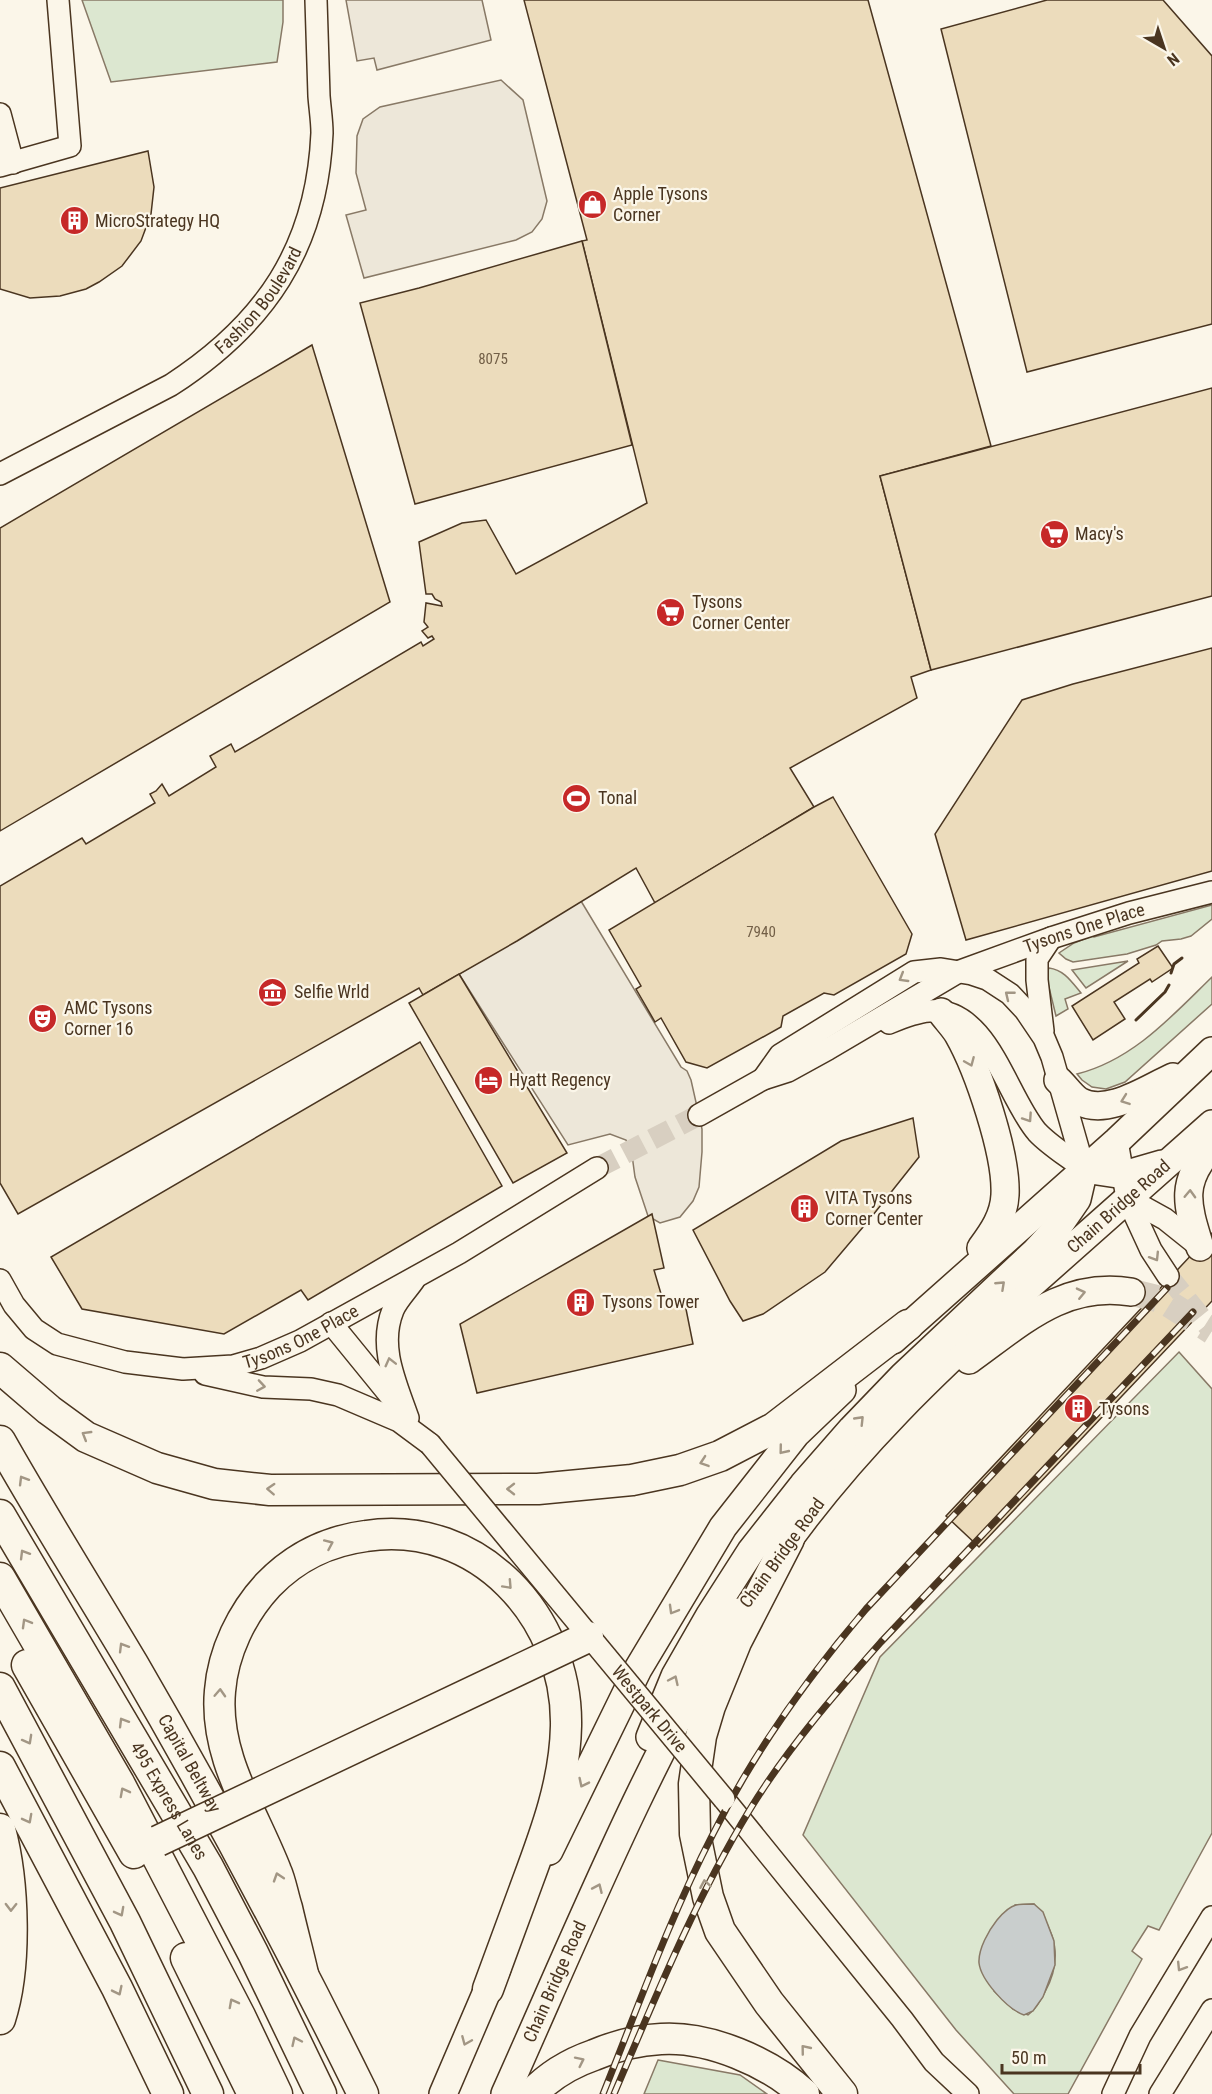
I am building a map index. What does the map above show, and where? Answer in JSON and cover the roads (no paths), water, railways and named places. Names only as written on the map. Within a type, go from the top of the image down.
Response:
[{"type":"highway","points":[[0,1368],[49,1410],[86,1437],[157,1468],[214,1484],[270,1490],[538,1489],[632,1480],[680,1470],[720,1456],[774,1428],[908,1325]]},
{"type":"highway","name":"Capital Beltway","points":[[0,1442],[133,1664],[201,1784],[303,1974],[363,2094]]},
{"type":"highway","name":"495 Express Lanes","points":[[0,1515],[208,1867],[253,1953],[321,2094]]},
{"type":"highway","points":[[303,1974],[278,1873],[229,1763],[222,1734],[220,1708],[219,1692],[223,1669],[234,1635],[253,1601],[279,1574],[301,1557],[341,1539],[386,1533],[422,1537],[450,1545],[481,1560],[503,1579],[531,1609],[550,1642],[560,1668],[565,1696],[566,1725],[564,1758],[557,1793],[543,1841],[488,1989]]},
{"type":"highway","points":[[789,1539],[736,1642],[710,1706],[701,1736],[694,1784],[695,1834],[708,1897],[720,1931],[769,2003],[842,2094]]},
{"type":"highway","points":[[0,1578],[119,1783],[253,2094]]},
{"type":"highway","points":[[0,1619],[148,1846],[240,2016],[277,2094]]},
{"type":"highway","points":[[148,1846],[588,1637]]},
{"type":"highway","points":[[0,1688],[125,1922],[208,2094]]},
{"type":"highway","points":[[0,1767],[117,1988],[168,2094]]},
{"type":"highway","points":[[0,1829],[11,1892],[8,1980],[0,2019]]},
{"type":"highway","points":[[532,2094],[579,2060],[640,2041],[664,2039],[710,2046],[750,2058],[794,2085],[804,2094]]},
{"type":"main road","points":[[941,1012],[957,1033],[985,1099],[1003,1160],[1005,1196],[999,1223],[945,1292]]},
{"type":"main road","points":[[1058,1080],[1080,1101],[1099,1105],[1124,1102],[1204,1059]]},
{"type":"main road","points":[[443,2094],[532,1885],[638,1669],[723,1527],[796,1434],[908,1325],[1117,1141],[1204,1059]]},
{"type":"main road","name":"Chain Bridge Road","points":[[505,2094],[639,1796],[703,1670],[740,1610],[789,1539],[841,1473],[892,1415],[947,1360],[1125,1186],[1169,1162],[1212,1124]]},
{"type":"main road","points":[[1200,1247],[1191,1216],[1188,1191],[1196,1167],[1212,1147]]},
{"type":"main road","points":[[1084,1168],[1125,1186]]},
{"type":"main road","points":[[639,1796],[648,1742],[675,1676],[751,1551],[802,1485],[852,1429],[903,1376],[1035,1252],[1057,1228],[1077,1199],[1084,1168]]},
{"type":"main road","points":[[1034,1212],[1057,1202],[1093,1196],[1125,1186]]},
{"type":"main road","points":[[892,1415],[1044,1307],[1066,1296],[1088,1290],[1115,1289],[1131,1292]]},
{"type":"street","points":[[0,114],[7,164],[70,146],[58,0]]},
{"type":"street","name":"Fashion Boulevard","points":[[0,474],[171,386],[213,356],[240,331],[280,281],[298,245],[311,206],[318,170],[322,131],[316,0]]},
{"type":"street","name":"Tysons One Place","points":[[699,1115],[763,1079],[788,1071],[828,1050],[960,971],[1129,913],[1212,892]]},
{"type":"street","points":[[1044,1038],[1037,980],[1037,959],[1052,938]]},
{"type":"street","name":"Tysons One Place","points":[[763,1079],[780,1055],[914,972],[941,969],[960,971]]},
{"type":"street","points":[[960,971],[987,979],[1010,994],[1025,1010],[1044,1038],[1052,1057],[1084,1168]]},
{"type":"street","points":[[828,1050],[904,1017],[928,1011],[958,1017],[975,1030],[1038,1132],[1084,1168]]},
{"type":"street","points":[[1117,1141],[1125,1186],[1151,1250],[1168,1276]]},
{"type":"street","name":"Tysons One Place","points":[[0,1280],[14,1305],[34,1329],[57,1344],[125,1362],[183,1369],[233,1366],[261,1359],[300,1341],[459,1253],[597,1168]]},
{"type":"street","points":[[1125,1186],[1200,1247]]},
{"type":"street","points":[[408,1418],[394,1378],[386,1348],[386,1336],[393,1309],[419,1274]]},
{"type":"street","name":"Westpark Drive","points":[[331,1323],[724,1799],[888,2001],[934,2062],[968,2094]]},
{"type":"street","points":[[183,1369],[263,1387],[311,1389],[338,1395],[399,1421],[430,1444]]},
{"type":"street","points":[[1108,2094],[1161,1999],[1212,1917]]},
{"type":"street","points":[[1160,2094],[1212,2010]]},
{"type":"street","points":[[934,2062],[953,2094]]},
{"type":"street","points":[[1113,2094],[1122,2072]]},
{"type":"tunnel","points":[[597,1168],[699,1115]]},
{"type":"tunnel","points":[[1168,1276],[1212,1331]]},
{"type":"tunnel","points":[[1131,1292],[1163,1300],[1212,1331]]},
{"type":"railway","points":[[603,2094],[655,1962],[697,1865],[746,1774],[802,1689],[866,1609],[1167,1288]]},
{"type":"railway","points":[[614,2094],[693,1914],[729,1845],[779,1766],[828,1703],[881,1642],[1193,1312]]},
{"type":"place","name":"Apple Tysons Corner","points":[[592,204]]},
{"type":"place","name":"MicroStrategy HQ","points":[[74,221]]},
{"type":"place","name":"Macy's","points":[[1054,534]]},
{"type":"place","name":"Tysons Corner Center","points":[[671,612]]},
{"type":"place","name":"Tonal","points":[[577,798]]},
{"type":"place","name":"Selfie Wrld","points":[[273,992]]},
{"type":"place","name":"AMC Tysons Corner 16","points":[[43,1018]]},
{"type":"place","name":"Hyatt Regency","points":[[488,1080]]},
{"type":"place","name":"VITA Tysons Corner Center","points":[[804,1208]]},
{"type":"place","name":"Tysons Tower","points":[[581,1302]]},
{"type":"place","name":"Tysons","points":[[1078,1409]]}]
